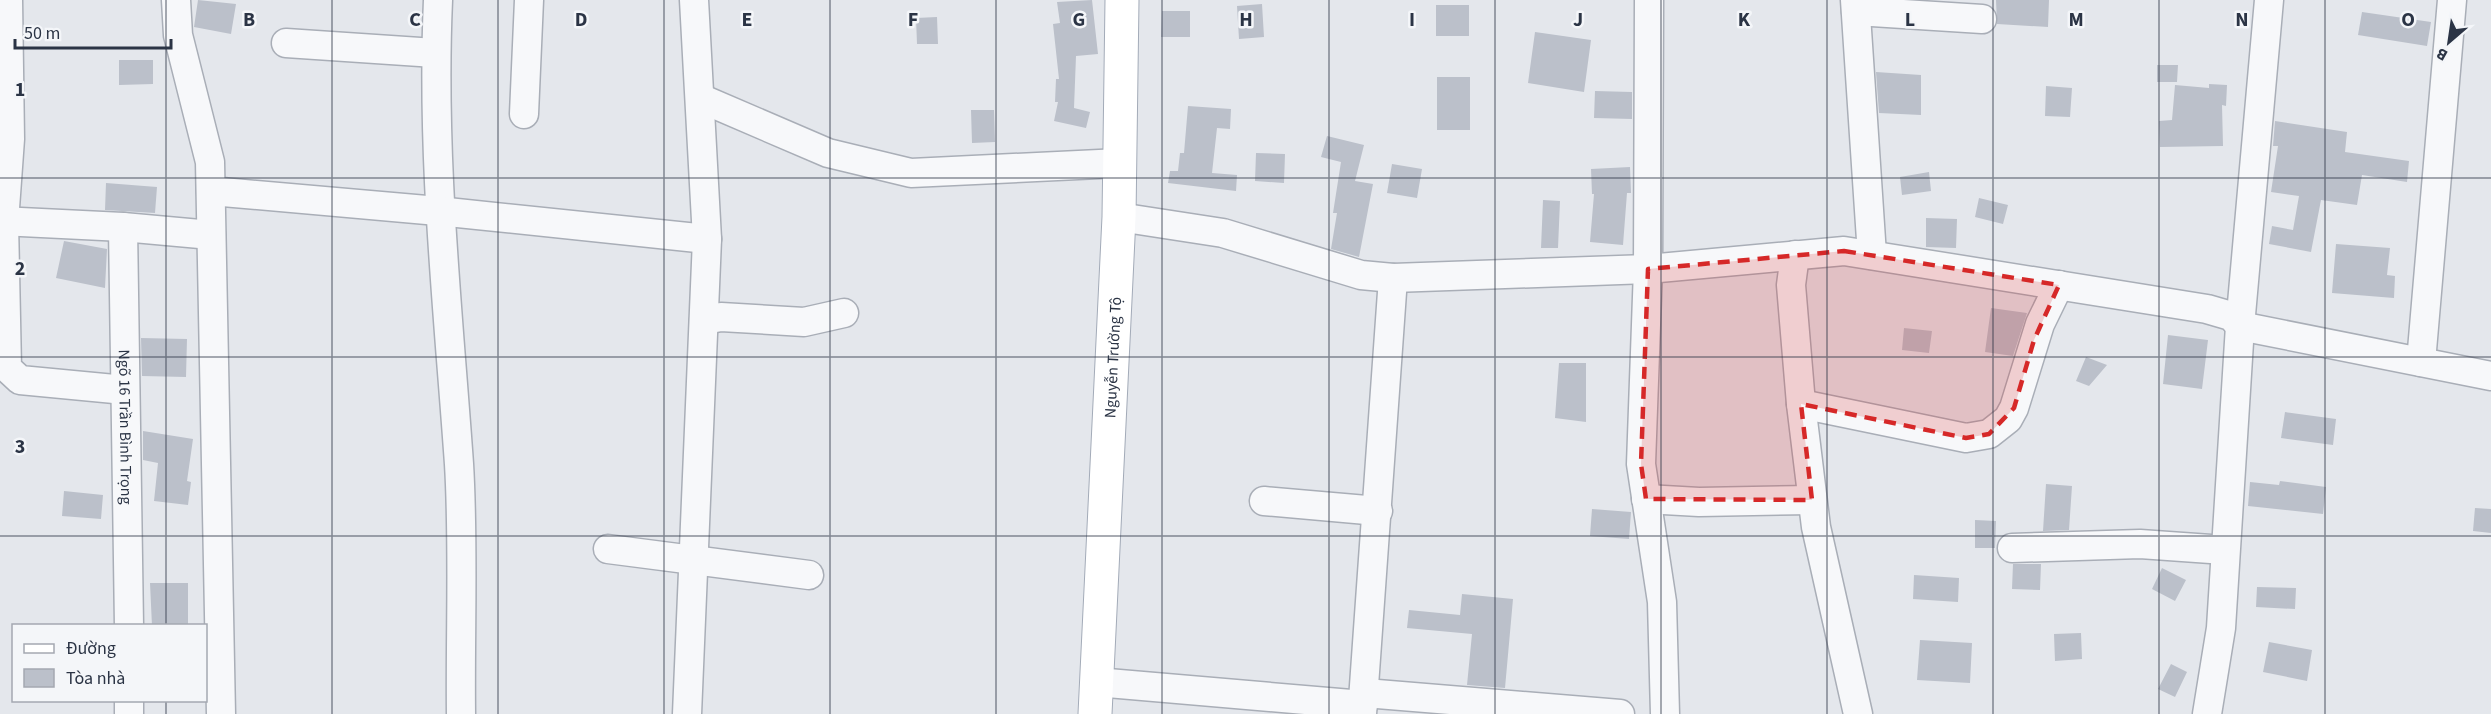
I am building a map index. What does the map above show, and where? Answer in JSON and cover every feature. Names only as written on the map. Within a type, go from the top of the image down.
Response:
[{"type":"main road","name":"Nguyễn Trường Tộ","points":[[1095,714],[1119,217],[1122,0]]},
{"type":"street","points":[[8,0],[10,139],[2,222],[7,368],[20,380],[125,390]]},
{"type":"street","points":[[176,0],[178,35],[210,162],[221,714]]},
{"type":"street","points":[[438,0],[435,53],[438,211],[459,466],[461,714]]},
{"type":"street","points":[[524,114],[529,0]]},
{"type":"street","points":[[687,714],[707,239],[694,0]]},
{"type":"street","points":[[1649,0],[1648,268],[1641,464],[1662,602],[1666,714],[1652,714]]},
{"type":"street","points":[[2207,714],[2221,628],[2240,326],[2269,0]]},
{"type":"street","points":[[2421,362],[2452,0]]},
{"type":"street","points":[[1872,255],[1855,6],[1982,19]]},
{"type":"street","points":[[286,43],[435,53]]},
{"type":"street","points":[[700,98],[828,153],[911,173],[1120,164]]},
{"type":"street","points":[[211,191],[438,211],[707,239]]},
{"type":"street","points":[[1119,217],[1223,233],[1361,275],[1393,278],[1648,268],[1844,251],[2207,309],[2231,316],[2240,326],[2491,376]]},
{"type":"street","points":[[2,222],[123,227],[211,235]]},
{"type":"street","name":"Ngõ 16 Trần Bình Trọng","points":[[123,227],[129,624]]},
{"type":"street","points":[[1795,255],[1791,285],[1812,500],[1858,714]]},
{"type":"street","points":[[1363,704],[1393,278]]},
{"type":"street","points":[[1801,404],[1966,438],[1989,434],[2008,419],[2014,408],[2034,340],[2059,285]]},
{"type":"street","points":[[704,320],[721,317],[804,322],[844,313]]},
{"type":"street","points":[[1646,499],[1700,502],[1812,500]]},
{"type":"street","points":[[1264,501],[1378,511]]},
{"type":"street","points":[[2012,548],[2140,544],[2226,550]]},
{"type":"street","points":[[608,549],[809,575]]},
{"type":"street","points":[[1096,682],[1363,704],[1620,714]]},
{"type":"highlighted area","points":[[1844,251],[2059,285],[2034,340],[2014,408],[1989,434],[1966,438],[1801,404],[1812,500],[1646,499],[1641,464],[1648,269]]},
{"type":"building","points":[[198,0],[236,4],[231,34],[194,27]]},
{"type":"building","points":[[1092,0],[1098,54],[1076,56],[1074,108],[1090,112],[1086,128],[1054,121],[1058,102],[1055,102],[1056,79],[1059,79],[1053,24],[1060,23],[1057,2]]},
{"type":"building","points":[[1996,0],[2049,0],[2048,27],[1997,24]]},
{"type":"building","points":[[1262,4],[1264,37],[1239,39],[1237,6]]},
{"type":"building","points":[[1436,5],[1469,5],[1469,36],[1436,36]]},
{"type":"building","points":[[1162,11],[1190,11],[1190,37],[1161,37]]},
{"type":"building","points":[[2362,12],[2431,22],[2427,46],[2358,35]]},
{"type":"building","points":[[937,17],[938,44],[917,44],[916,18]]},
{"type":"building","points":[[1535,32],[1591,40],[1584,92],[1528,83]]},
{"type":"building","points":[[119,60],[153,60],[153,84],[119,85]]},
{"type":"building","points":[[2157,65],[2178,65],[2177,82],[2157,82]]},
{"type":"building","points":[[1876,72],[1921,75],[1921,115],[1879,113]]},
{"type":"building","points":[[1437,77],[1470,77],[1470,130],[1437,130]]},
{"type":"building","points":[[2209,84],[2227,85],[2226,106],[2222,105],[2223,146],[2160,147],[2159,121],[2172,120],[2175,85],[2209,88]]},
{"type":"building","points":[[2046,86],[2072,88],[2070,117],[2045,116]]},
{"type":"building","points":[[1595,91],[1632,92],[1632,119],[1594,118]]},
{"type":"building","points":[[1188,106],[1231,109],[1230,129],[1217,128],[1212,173],[1237,175],[1236,191],[1168,183],[1170,171],[1178,171],[1180,153],[1184,153]]},
{"type":"building","points":[[971,110],[994,110],[995,142],[972,143]]},
{"type":"building","points":[[2275,121],[2347,132],[2345,152],[2409,161],[2407,182],[2362,175],[2357,205],[2321,200],[2311,252],[2269,244],[2272,226],[2293,230],[2299,196],[2271,192],[2278,146],[2273,146]]},
{"type":"building","points":[[1327,136],[1364,145],[1355,181],[1373,184],[1359,257],[1331,249],[1337,213],[1333,213],[1341,162],[1321,157]]},
{"type":"building","points":[[1256,153],[1285,154],[1284,183],[1255,181]]},
{"type":"building","points":[[1392,164],[1422,169],[1417,198],[1387,193]]},
{"type":"building","points":[[1630,167],[1631,193],[1627,193],[1623,245],[1590,242],[1594,194],[1592,194],[1591,169]]},
{"type":"building","points":[[1929,172],[1931,191],[1902,195],[1900,177]]},
{"type":"building","points":[[106,183],[157,187],[155,213],[105,210]]},
{"type":"building","points":[[1979,198],[2008,205],[2003,224],[1975,217]]},
{"type":"building","points":[[1543,200],[1560,201],[1558,248],[1541,248]]},
{"type":"building","points":[[1926,218],[1957,219],[1956,248],[1926,247]]},
{"type":"building","points":[[64,241],[107,249],[105,288],[56,278]]},
{"type":"building","points":[[2336,244],[2390,248],[2387,275],[2395,276],[2394,298],[2332,293]]},
{"type":"building","points":[[1991,308],[2027,313],[2013,356],[1985,352]]},
{"type":"building","points":[[1904,328],[1932,331],[1929,353],[1902,350]]},
{"type":"building","points":[[2168,335],[2208,340],[2202,389],[2163,384]]},
{"type":"building","points":[[141,338],[187,339],[186,377],[142,376]]},
{"type":"building","points":[[2086,357],[2107,365],[2089,386],[2076,381]]},
{"type":"building","points":[[1559,363],[1586,363],[1586,422],[1555,418]]},
{"type":"building","points":[[2285,412],[2336,419],[2333,445],[2281,438]]},
{"type":"building","points":[[143,431],[193,439],[187,481],[191,482],[188,505],[154,501],[158,463],[143,460]]},
{"type":"building","points":[[2280,481],[2326,487],[2323,514],[2248,506],[2250,482],[2279,485]]},
{"type":"building","points":[[2046,484],[2072,486],[2069,530],[2043,531]]},
{"type":"building","points":[[64,491],[103,495],[101,519],[62,516]]},
{"type":"building","points":[[2475,508],[2491,509],[2491,533],[2473,531]]},
{"type":"building","points":[[1592,509],[1631,512],[1629,539],[1590,536]]},
{"type":"building","points":[[1975,520],[1996,521],[1995,548],[1975,548]]},
{"type":"building","points":[[2013,564],[2041,564],[2040,590],[2012,589]]},
{"type":"building","points":[[2162,568],[2186,580],[2175,601],[2152,589]]},
{"type":"building","points":[[1914,575],[1959,578],[1958,602],[1913,599]]},
{"type":"building","points":[[150,583],[188,583],[188,624],[152,624]]},
{"type":"building","points":[[2257,587],[2296,588],[2295,609],[2256,607]]},
{"type":"building","points":[[1462,594],[1513,599],[1505,688],[1467,685],[1472,634],[1407,628],[1409,610],[1460,615]]},
{"type":"building","points":[[2081,633],[2082,659],[2055,661],[2054,634]]},
{"type":"building","points":[[1920,640],[1972,643],[1970,683],[1917,680]]},
{"type":"building","points":[[2269,642],[2312,650],[2307,681],[2263,672]]},
{"type":"building","points":[[2171,664],[2187,672],[2175,697],[2158,689]]}]
